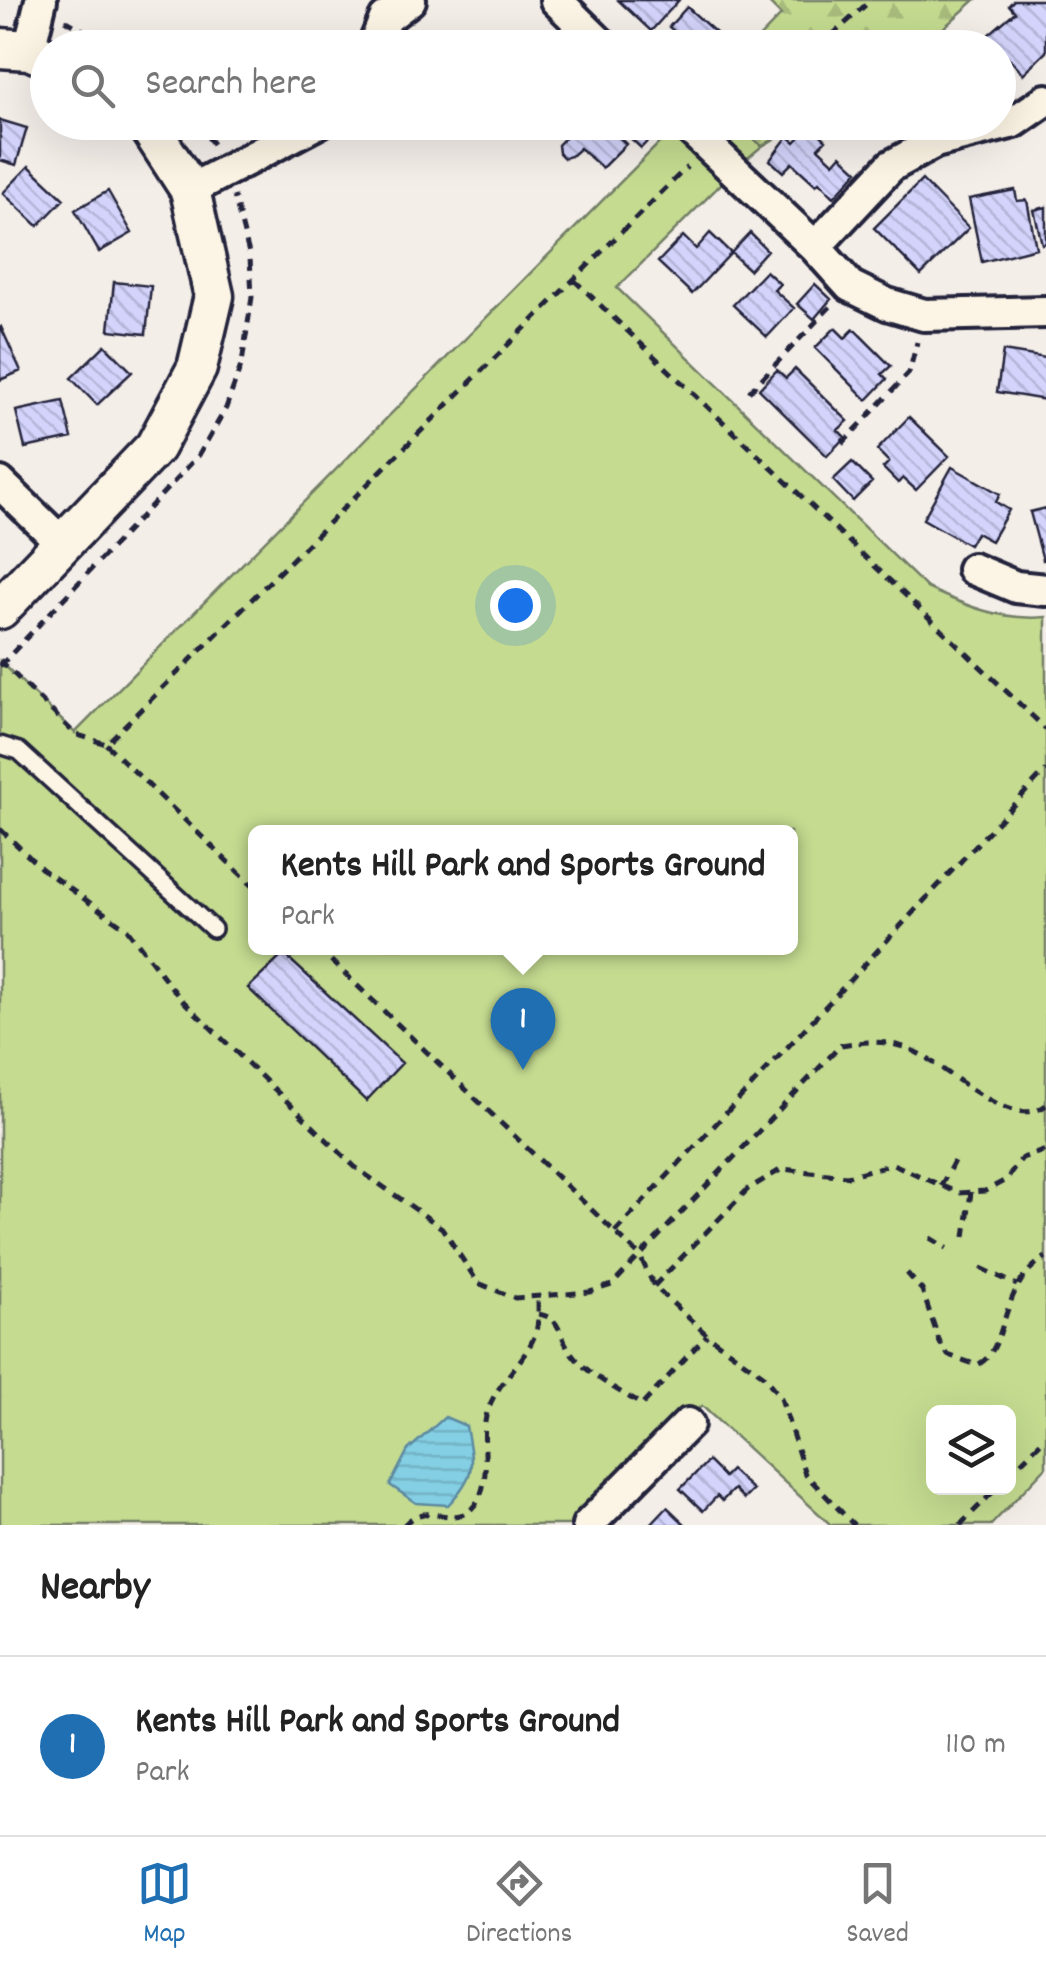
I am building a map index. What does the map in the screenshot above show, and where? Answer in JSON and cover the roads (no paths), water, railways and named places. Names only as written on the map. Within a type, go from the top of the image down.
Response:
[{"type":"street","points":[[32,30],[41,0]]},
{"type":"street","points":[[380,30],[385,20],[410,0]]},
{"type":"street","points":[[556,0],[587,30]]},
{"type":"street","points":[[1016,121],[1046,100]]},
{"type":"street","points":[[0,609],[155,447],[197,368],[214,296],[190,190],[158,140]]},
{"type":"street","points":[[190,190],[285,140]]},
{"type":"street","points":[[702,140],[815,247],[850,286],[887,304],[924,314],[1046,312]]},
{"type":"street","points":[[815,247],[891,166],[942,140]]},
{"type":"street","points":[[0,483],[61,542]]},
{"type":"street","points":[[973,570],[1016,587],[1046,590]]},
{"type":"street","points":[[588,1525],[688,1424]]},
{"type":"lane","points":[[0,745],[19,751],[213,929]]},
{"type":"water","points":[[445,1417],[466,1426],[471,1469],[448,1505],[416,1503],[390,1485],[408,1450]]},
{"type":"place","name":"Kents Hill Park and Sports Ground","points":[[523,1070]]}]
